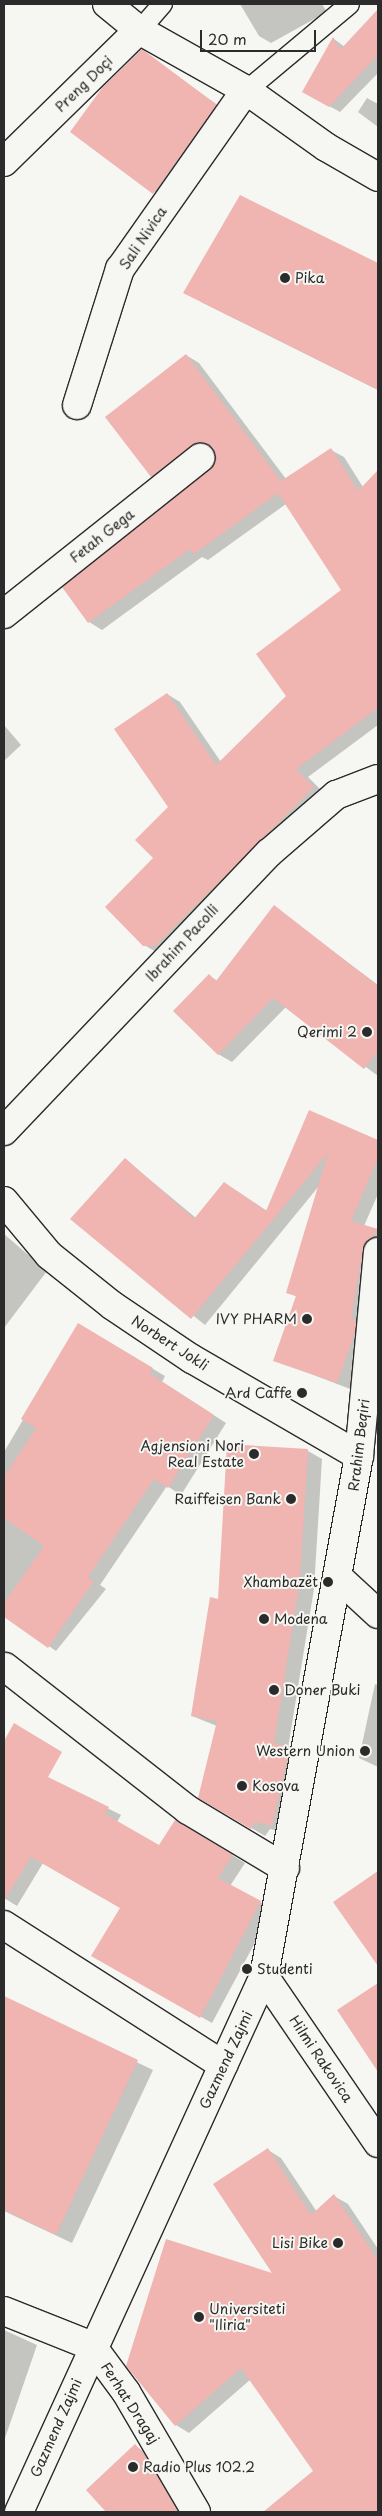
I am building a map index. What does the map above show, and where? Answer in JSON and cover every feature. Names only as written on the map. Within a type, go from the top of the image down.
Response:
[{"type":"street","points":[[106,4],[139,30],[246,90],[326,147],[378,176]]},
{"type":"street","name":"Preng Doçi","points":[[4,162],[139,30]]},
{"type":"street","name":"Sali Nivica","points":[[77,405],[120,269],[246,90]]},
{"type":"street","name":"Fetah Gega","points":[[4,614],[200,458]]},
{"type":"street","name":"Ibrahim Pacolli","points":[[4,1131],[276,847],[336,795],[378,779]]},
{"type":"street","name":"Norbert Jokli","points":[[4,1201],[49,1255],[113,1306],[192,1358],[359,1456]]},
{"type":"street","name":"Rrahim Beqiri","points":[[339,1578],[359,1456],[378,1252]]},
{"type":"street","points":[[339,1578],[378,1614]]},
{"type":"street","name":"Gazmend Zajmi","points":[[19,2512],[92,2346],[264,1976],[339,1578]]},
{"type":"street","points":[[5,1667],[188,1810],[285,1868]]},
{"type":"street","points":[[4,1924],[223,2065]]},
{"type":"street","name":"Hilmi Rakovica","points":[[264,1976],[378,2143]]},
{"type":"street","points":[[4,2310],[92,2346]]},
{"type":"street","name":"Ferhat Dragaj","points":[[92,2346],[126,2392],[196,2512]]},
{"type":"lane","name":"Preng Doçi","points":[[139,30],[162,4]]},
{"type":"lane","points":[[246,90],[349,4]]},
{"type":"building","points":[[378,9],[378,55],[329,107],[302,92],[333,37],[340,50]]},
{"type":"building","points":[[142,49],[217,105],[153,194],[70,132],[102,88]]},
{"type":"building","name":"Pika","points":[[240,195],[378,263],[378,390],[183,293]]},
{"type":"building","points":[[186,354],[281,481],[331,448],[358,491],[378,470],[378,708],[296,769],[314,787],[155,946],[143,946],[105,907],[153,858],[135,840],[168,807],[114,729],[167,693],[216,765],[286,696],[256,654],[341,590],[278,493],[194,554],[190,549],[88,623],[62,587],[214,464],[212,448],[197,443],[151,477],[105,417]]},
{"type":"building","points":[[274,905],[378,986],[378,1051],[364,1069],[273,998],[218,1055],[173,1011],[209,974],[216,981]]},
{"type":"building","points":[[309,1110],[378,1140],[378,1158],[351,1221],[378,1229],[363,1250],[351,1319],[356,1320],[355,1332],[337,1383],[273,1361],[296,1296],[286,1293],[328,1153],[191,1319],[70,1219],[125,1158],[194,1219],[224,1182],[266,1211]]},
{"type":"building","points":[[78,1323],[153,1368],[149,1373],[214,1415],[168,1488],[154,1479],[88,1577],[94,1581],[48,1648],[4,1617],[4,1603],[44,1546],[4,1518],[4,1477],[36,1428],[21,1419]]},
{"type":"building","points":[[227,1444],[308,1449],[300,1580],[274,1743],[290,1747],[272,1826],[255,1822],[251,1829],[198,1798],[217,1721],[191,1716],[210,1597],[218,1599]]},
{"type":"building","points":[[14,1723],[62,1752],[48,1777],[109,1807],[105,1814],[159,1845],[175,1820],[233,1855],[218,1878],[261,1901],[200,2018],[91,1956],[120,1908],[31,1857],[4,1901],[4,1741]]},
{"type":"building","points":[[378,1871],[378,1966],[333,1902]]},
{"type":"building","points":[[378,1983],[378,2072],[337,2010]]},
{"type":"building","points":[[4,1996],[138,2060],[56,2235],[4,2210]]},
{"type":"building","points":[[268,2148],[311,2215],[334,2194],[378,2260],[378,2512],[263,2512],[313,2471],[241,2368],[175,2426],[126,2366],[166,2239],[272,2273],[213,2184]]},
{"type":"building","name":"Radio Plus 102.2","points":[[135,2444],[145,2455],[178,2512],[106,2512],[86,2490]]},
{"type":"place","name":"Pika","points":[[285,278]]},
{"type":"place","name":"Qerimi 2","points":[[367,1032]]},
{"type":"place","name":"IVY PHARM","points":[[307,1319]]},
{"type":"place","name":"Ard Caffe","points":[[302,1393]]},
{"type":"place","name":"Agjensioni Nori Real Estate","points":[[254,1454]]},
{"type":"place","name":"Raiffeisen Bank","points":[[291,1499]]},
{"type":"place","name":"Xhambazët","points":[[328,1582]]},
{"type":"place","name":"Modena","points":[[264,1619]]},
{"type":"place","name":"Doner Buki","points":[[274,1690]]},
{"type":"place","name":"Western Union","points":[[365,1751]]},
{"type":"place","name":"Kosova","points":[[242,1786]]},
{"type":"place","name":"Studenti","points":[[247,1969]]},
{"type":"place","name":"Lisi Bike","points":[[338,2243]]},
{"type":"place","name":"Universiteti \"Iliria\"","points":[[199,2317]]},
{"type":"place","name":"Radio Plus 102.2","points":[[133,2467]]}]
